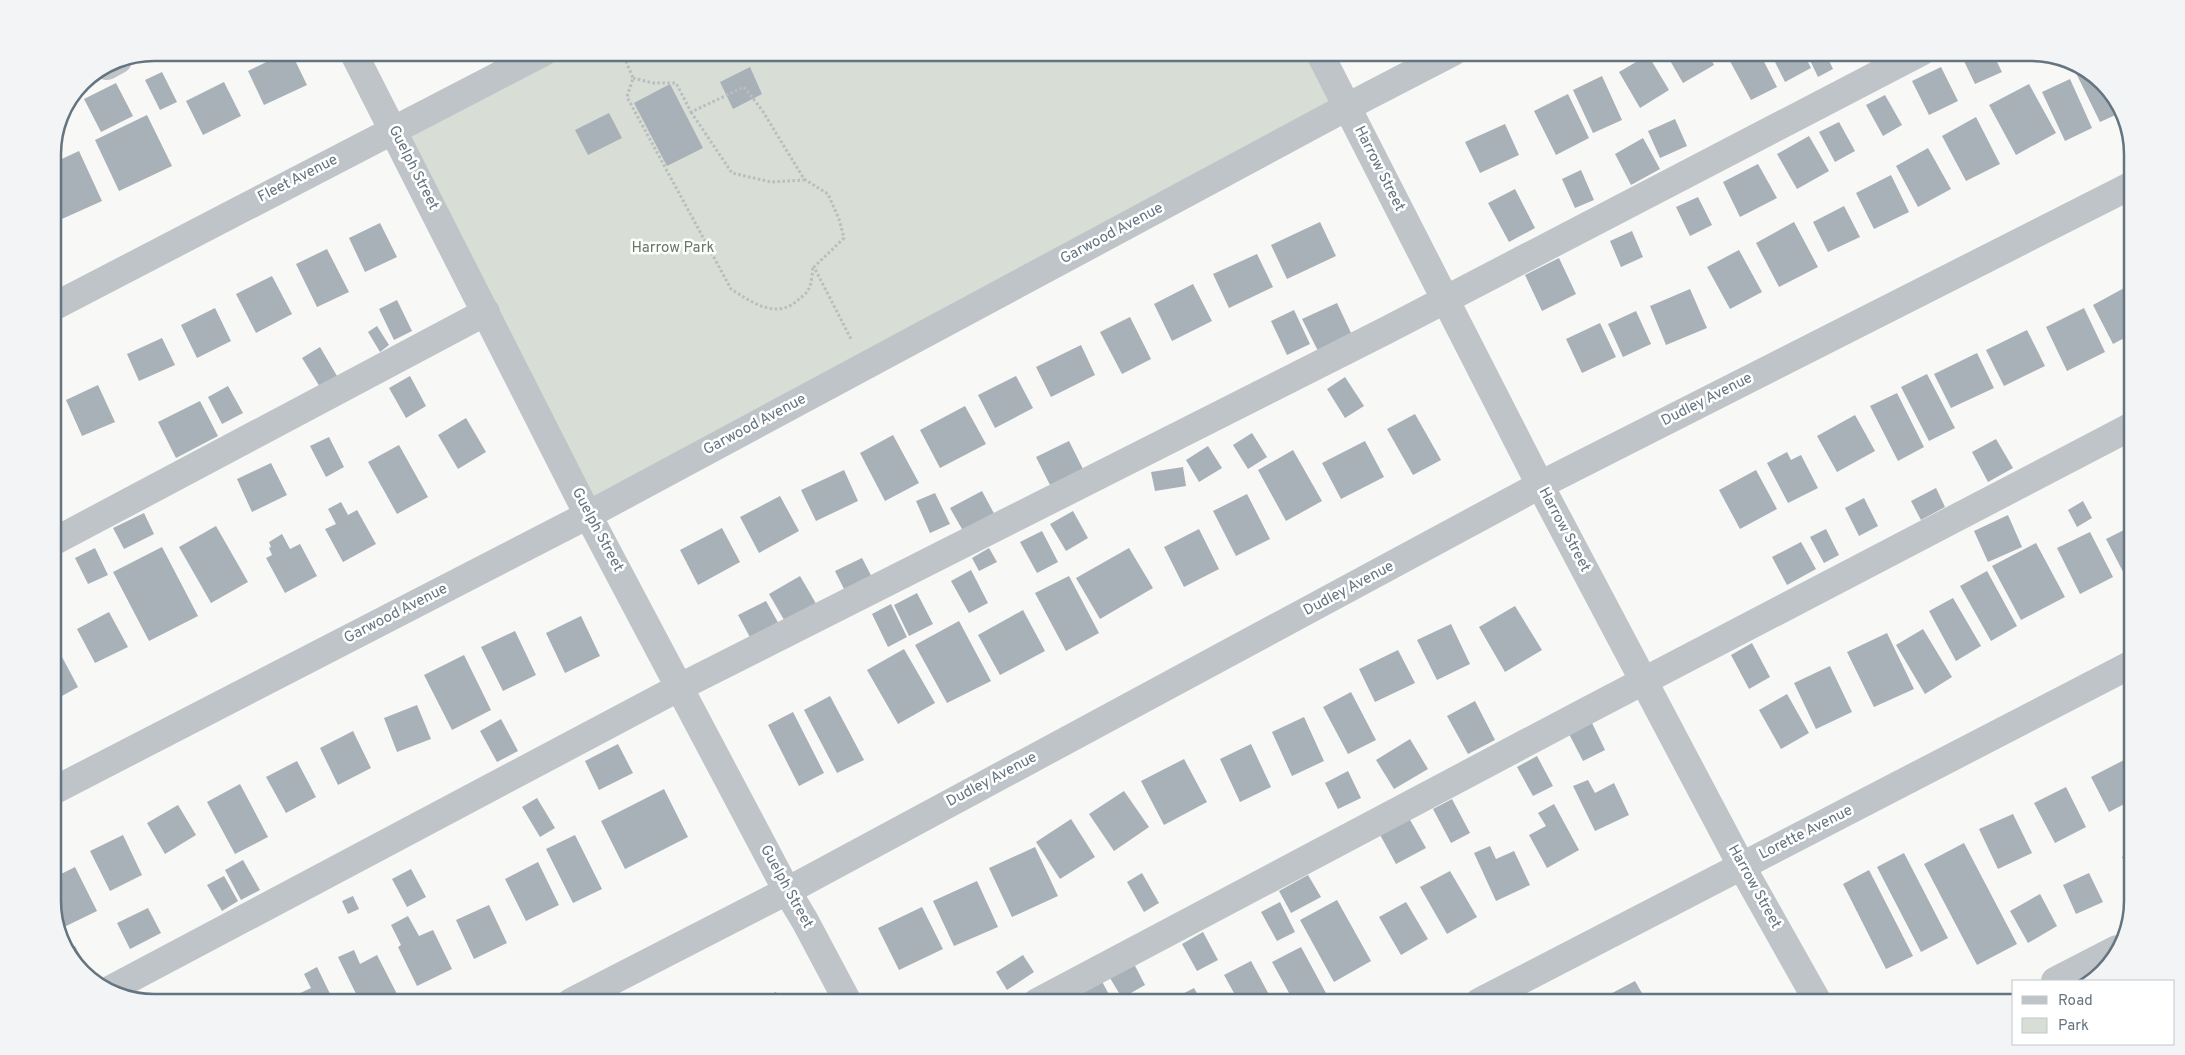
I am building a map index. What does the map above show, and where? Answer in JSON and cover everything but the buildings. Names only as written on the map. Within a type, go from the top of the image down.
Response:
[{"type":"street","name":"Guelph Street","points":[[359,61],[588,515],[786,891],[805,921],[844,994]]},
{"type":"street","name":"Fleet Avenue","points":[[61,303],[527,61]]},
{"type":"street","name":"Harrow Street","points":[[1324,61],[1540,485],[1742,866],[1814,994]]},
{"type":"street","name":"Garwood Avenue","points":[[61,787],[588,515],[1436,61]]},
{"type":"street","points":[[117,986],[680,687],[1446,299],[1904,61]]},
{"type":"street","name":"Dudley Avenue","points":[[586,994],[786,891],[1540,485],[2124,189]]},
{"type":"street","points":[[61,538],[486,312]]},
{"type":"street","points":[[1052,994],[2124,430]]},
{"type":"street","name":"Lorette Avenue","points":[[1494,994],[2124,668]]},
{"type":"street","points":[[2057,980],[2106,955]]},
{"type":"path","points":[[626,61],[633,78],[627,97],[731,289],[770,310],[781,310],[796,303],[808,290],[814,267],[844,238],[839,219],[828,194],[806,180],[762,110],[744,87],[691,112]]},
{"type":"path","points":[[633,78],[653,83],[676,83],[691,112],[732,173],[770,182],[806,180]]},
{"type":"path","points":[[814,267],[865,366]]},
{"type":"green space","name":"Harrow Park","points":[[527,61],[1323,61],[1347,107],[588,515],[394,130]]}]
